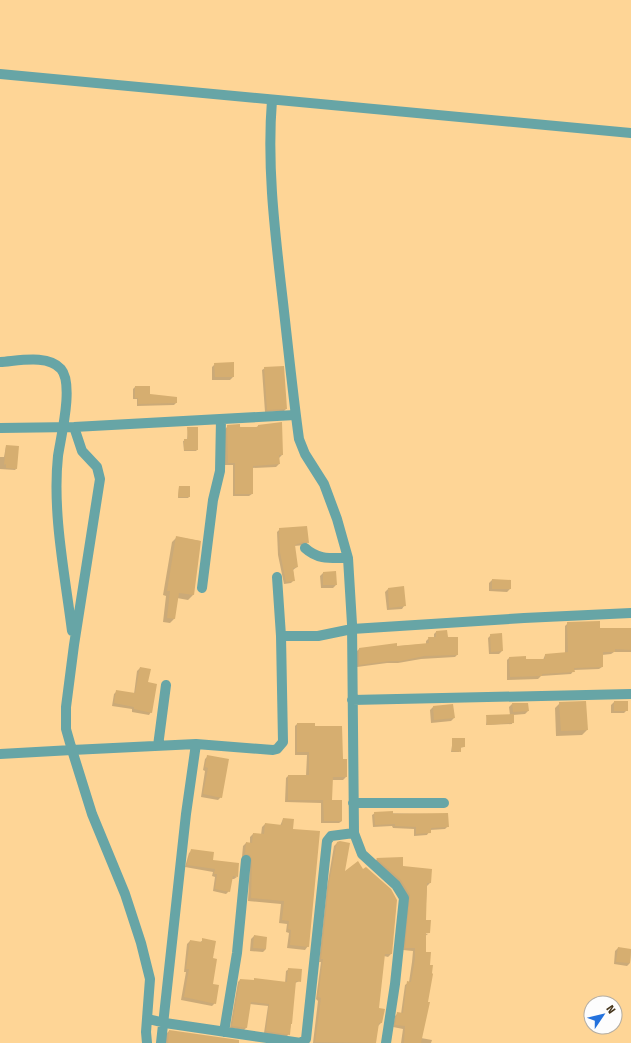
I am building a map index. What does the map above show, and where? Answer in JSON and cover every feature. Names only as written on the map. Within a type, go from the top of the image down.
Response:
[{"type":"street","points":[[0,74],[631,133]]},
{"type":"street","points":[[272,100],[270,124],[270,166],[298,439],[305,454],[324,484],[339,525],[348,558],[352,629],[354,833],[362,854],[396,885],[404,898],[395,984],[386,1043]]},
{"type":"street","points":[[0,362],[36,360],[51,362],[61,369],[65,376],[66,386],[63,427],[56,481],[58,515],[74,645]]},
{"type":"street","points":[[0,428],[74,427],[295,415]]},
{"type":"street","points":[[202,588],[213,500],[220,471],[221,419]]},
{"type":"street","points":[[74,427],[82,450],[97,467],[100,479],[74,645],[66,707],[66,729],[92,814],[125,894],[141,943],[150,979],[147,1043]]},
{"type":"street","points":[[305,548],[312,554],[321,558],[348,558]]},
{"type":"street","points":[[0,754],[196,744],[273,750],[280,746],[282,742],[281,636],[277,577]]},
{"type":"street","points":[[281,636],[318,636],[352,629],[631,613]]},
{"type":"street","points":[[158,746],[166,685]]},
{"type":"street","points":[[352,700],[631,694]]},
{"type":"street","points":[[161,1043],[165,1023],[186,814],[196,744]]},
{"type":"street","points":[[353,803],[444,803]]},
{"type":"street","points":[[148,1019],[224,1032],[301,1042],[306,1039],[327,841],[331,836],[354,833]]},
{"type":"street","points":[[224,1032],[237,953],[246,860]]},
{"type":"building","points":[[234,362],[234,377],[215,377],[214,363]]},
{"type":"building","points":[[284,366],[287,409],[267,410],[264,367]]},
{"type":"building","points":[[135,386],[150,386],[150,394],[177,397],[177,403],[138,404],[138,398],[135,398]]},
{"type":"building","points":[[282,422],[283,455],[279,455],[280,464],[253,466],[253,494],[235,494],[235,463],[228,463],[227,425],[240,424],[240,427],[258,427],[258,425]]},
{"type":"building","points":[[187,427],[198,427],[198,450],[184,450],[184,439],[188,439]]},
{"type":"building","points":[[6,445],[19,446],[17,469],[6,468],[6,464],[4,465]]},
{"type":"building","points":[[179,486],[190,486],[190,497],[178,497]]},
{"type":"building","points":[[307,526],[309,543],[303,542],[295,545],[298,567],[293,568],[295,581],[286,582],[280,552],[279,528]]},
{"type":"building","points":[[176,536],[201,541],[194,595],[179,593],[175,619],[167,618],[170,591],[167,591]]},
{"type":"building","points":[[336,571],[337,585],[323,585],[323,572]]},
{"type":"building","points":[[492,579],[511,580],[511,589],[492,589]]},
{"type":"building","points":[[404,586],[406,606],[389,608],[388,588]]},
{"type":"building","points":[[600,621],[600,628],[631,628],[631,650],[615,649],[615,652],[603,652],[603,667],[574,668],[575,672],[542,674],[542,676],[510,677],[509,657],[526,656],[526,659],[545,659],[545,654],[568,652],[567,622]]},
{"type":"building","points":[[447,630],[448,637],[458,637],[458,655],[424,656],[401,661],[359,665],[359,648],[397,643],[397,646],[429,643],[428,637],[436,637],[436,631]]},
{"type":"building","points":[[502,633],[503,651],[491,652],[490,634]]},
{"type":"building","points":[[140,667],[151,669],[148,682],[157,684],[152,713],[134,709],[134,707],[114,703],[116,690],[135,693]]},
{"type":"building","points":[[586,701],[588,730],[561,731],[559,702]]},
{"type":"building","points":[[614,701],[628,701],[628,711],[614,711]]},
{"type":"building","points":[[512,703],[528,703],[529,711],[513,712]]},
{"type":"building","points":[[453,704],[455,718],[434,720],[433,706]]},
{"type":"building","points":[[514,714],[514,723],[487,725],[486,715]]},
{"type":"building","points":[[297,723],[315,723],[315,726],[342,726],[343,759],[347,759],[347,777],[333,777],[332,800],[342,800],[342,821],[324,821],[323,800],[288,800],[288,775],[309,775],[309,752],[297,752]]},
{"type":"building","points":[[452,738],[465,738],[465,747],[461,747],[461,752],[452,751]]},
{"type":"building","points":[[207,755],[229,759],[222,798],[203,794],[208,768],[205,767]]},
{"type":"building","points":[[393,811],[393,814],[448,813],[449,827],[431,828],[431,833],[416,834],[416,827],[395,826],[395,824],[375,825],[374,812]]},
{"type":"building","points":[[283,818],[294,819],[293,829],[320,831],[309,947],[290,945],[291,930],[288,929],[289,921],[282,920],[284,901],[251,898],[252,860],[250,855],[245,854],[246,842],[252,843],[253,833],[264,834],[265,823],[282,825]]},
{"type":"building","points":[[340,841],[350,843],[345,871],[358,861],[363,869],[366,867],[391,889],[397,900],[392,954],[385,954],[379,1008],[385,1009],[382,1023],[379,1023],[376,1043],[315,1042],[321,998],[318,997],[323,959],[321,959],[329,883],[337,842]]},
{"type":"building","points":[[191,849],[214,852],[213,860],[239,863],[238,877],[233,876],[230,892],[215,889],[217,874],[214,874],[215,869],[187,865]]},
{"type":"building","points":[[403,857],[403,866],[432,869],[431,883],[427,883],[426,920],[431,920],[430,933],[426,933],[426,952],[431,952],[430,965],[433,965],[433,974],[428,1002],[430,1002],[421,1043],[404,1043],[405,1026],[395,1025],[397,1012],[403,1013],[407,981],[411,982],[415,959],[415,948],[405,948],[410,895],[401,880],[376,858]]},
{"type":"building","points":[[254,935],[267,937],[266,949],[253,948]]},
{"type":"building","points":[[202,938],[216,941],[213,958],[217,959],[213,984],[219,985],[216,1004],[184,997],[189,969],[186,969],[190,940],[202,942]]},
{"type":"building","points":[[618,947],[631,949],[630,963],[616,962]]},
{"type":"building","points":[[288,968],[302,969],[301,982],[296,981],[290,1035],[266,1031],[269,1004],[251,1002],[247,1028],[232,1026],[240,979],[254,980],[254,978],[287,982]]},
{"type":"building","points":[[169,1030],[239,1040],[239,1043],[168,1043]]}]
